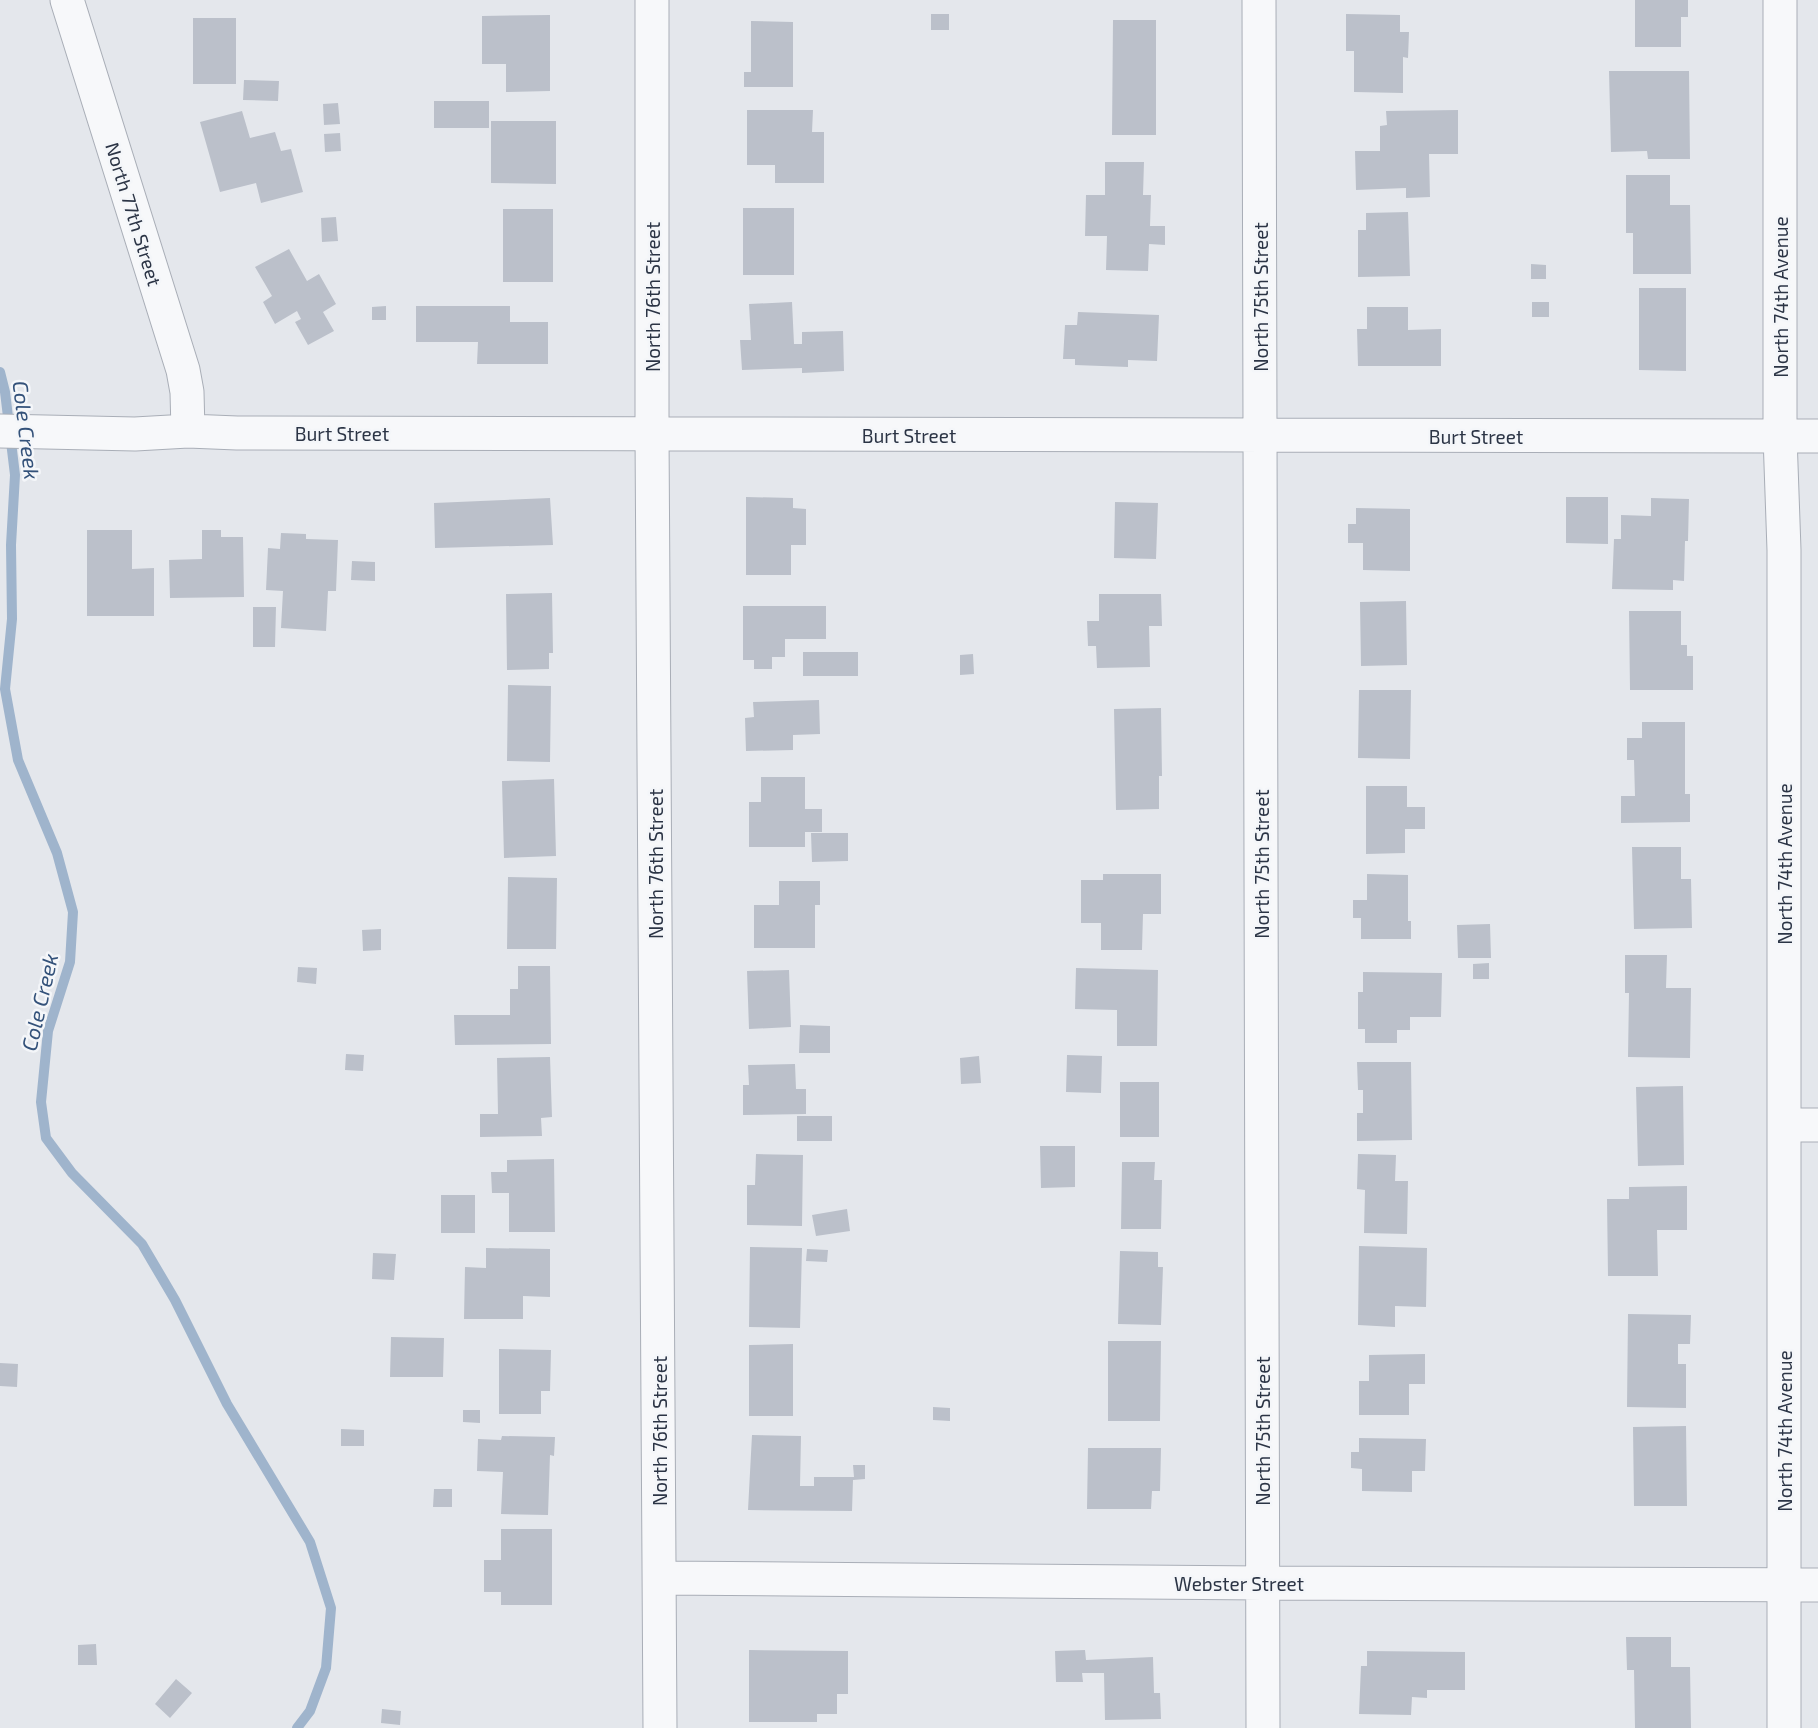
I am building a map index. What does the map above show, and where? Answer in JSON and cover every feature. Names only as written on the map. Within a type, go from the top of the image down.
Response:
[{"type":"street","name":"North 77th Street","points":[[67,0],[183,370],[188,430]]},
{"type":"street","name":"North 76th Street","points":[[652,0],[660,1728]]},
{"type":"street","name":"North 75th Street","points":[[1259,0],[1263,1728]]},
{"type":"street","name":"North 74th Avenue","points":[[1780,0],[1780,436],[1784,550],[1784,1728]]},
{"type":"street","name":"Burt Street","points":[[0,431],[135,434],[188,430],[237,433],[1818,436]]},
{"type":"street","points":[[1784,1125],[1818,1125]]},
{"type":"street","name":"Webster Street","points":[[660,1578],[1818,1585]]},
{"type":"building","points":[[1635,0],[1688,0],[1688,17],[1681,17],[1681,47],[1635,47]]},
{"type":"building","points":[[931,14],[949,14],[949,30],[931,30]]},
{"type":"building","points":[[1346,14],[1400,15],[1400,32],[1409,32],[1408,58],[1403,57],[1403,93],[1354,92],[1354,51],[1346,51]]},
{"type":"building","points":[[550,15],[550,91],[506,92],[506,64],[482,64],[482,16]]},
{"type":"building","points":[[193,18],[236,18],[236,84],[193,84]]},
{"type":"building","points":[[1113,20],[1156,20],[1156,135],[1112,135]]},
{"type":"building","points":[[751,21],[793,22],[793,87],[744,87],[744,72],[751,72]]},
{"type":"building","points":[[1609,71],[1689,71],[1690,159],[1648,159],[1647,151],[1611,152]]},
{"type":"building","points":[[244,80],[279,81],[278,101],[243,100]]},
{"type":"building","points":[[434,101],[489,101],[489,128],[434,128]]},
{"type":"building","points":[[338,103],[340,124],[324,125],[323,104]]},
{"type":"building","points":[[747,110],[813,110],[812,132],[824,132],[824,183],[775,183],[775,165],[747,165]]},
{"type":"building","points":[[1458,110],[1458,154],[1429,154],[1430,197],[1406,198],[1406,188],[1356,190],[1355,151],[1380,151],[1380,126],[1387,125],[1386,111]]},
{"type":"building","points":[[242,111],[250,138],[275,132],[281,151],[291,149],[303,192],[261,203],[256,183],[220,192],[200,122]]},
{"type":"building","points":[[491,121],[556,121],[556,184],[491,183]]},
{"type":"building","points":[[340,133],[341,151],[325,152],[324,134]]},
{"type":"building","points":[[1105,162],[1144,162],[1143,195],[1151,195],[1150,226],[1165,226],[1165,245],[1149,244],[1148,271],[1106,270],[1107,236],[1085,236],[1086,195],[1105,195]]},
{"type":"building","points":[[1626,175],[1670,175],[1670,205],[1690,205],[1691,274],[1633,274],[1633,233],[1626,233]]},
{"type":"building","points":[[743,208],[794,208],[794,275],[743,275]]},
{"type":"building","points":[[503,209],[553,209],[553,282],[503,282]]},
{"type":"building","points":[[1408,212],[1410,276],[1358,277],[1358,230],[1366,230],[1366,213]]},
{"type":"building","points":[[336,217],[338,241],[322,242],[321,218]]},
{"type":"building","points":[[289,249],[307,281],[319,274],[336,304],[323,312],[334,331],[308,345],[295,322],[301,319],[297,311],[275,324],[263,302],[272,296],[255,267]]},
{"type":"building","points":[[1531,264],[1546,265],[1546,279],[1531,279]]},
{"type":"building","points":[[1639,288],[1686,288],[1686,371],[1639,370]]},
{"type":"building","points":[[792,302],[794,344],[802,344],[802,332],[843,331],[844,371],[802,373],[802,368],[742,370],[740,340],[751,340],[749,304]]},
{"type":"building","points":[[1532,302],[1549,302],[1549,317],[1532,317]]},
{"type":"building","points":[[386,306],[386,320],[372,320],[372,307]]},
{"type":"building","points":[[416,306],[510,306],[510,322],[548,322],[548,364],[477,364],[478,342],[416,342]]},
{"type":"building","points":[[1367,307],[1408,307],[1408,330],[1441,329],[1441,366],[1358,366],[1357,329],[1367,329]]},
{"type":"building","points":[[1078,312],[1159,315],[1157,361],[1128,360],[1128,367],[1075,365],[1075,359],[1063,359],[1065,325],[1077,325]]},
{"type":"building","points":[[746,497],[793,498],[793,508],[806,509],[806,545],[791,545],[791,575],[746,575]]},
{"type":"building","points":[[1566,497],[1608,497],[1608,544],[1566,543]]},
{"type":"building","points":[[550,498],[553,545],[435,548],[434,503]]},
{"type":"building","points":[[1651,498],[1689,499],[1684,581],[1673,580],[1673,590],[1612,589],[1614,539],[1621,539],[1621,515],[1651,516]]},
{"type":"building","points":[[1115,502],[1158,503],[1156,559],[1114,558]]},
{"type":"building","points":[[1356,508],[1410,509],[1410,571],[1363,570],[1363,543],[1348,543],[1348,524],[1356,524]]},
{"type":"building","points":[[87,530],[132,530],[132,569],[154,568],[154,616],[87,616]]},
{"type":"building","points":[[202,530],[221,530],[221,537],[243,537],[244,597],[170,598],[169,560],[202,559]]},
{"type":"building","points":[[281,533],[306,534],[306,539],[338,540],[336,591],[328,591],[326,631],[281,628],[283,591],[266,590],[268,548],[280,549]]},
{"type":"building","points":[[352,561],[375,562],[375,581],[351,580]]},
{"type":"building","points":[[552,593],[553,653],[549,653],[549,669],[507,670],[506,594]]},
{"type":"building","points":[[1099,594],[1161,594],[1162,626],[1149,626],[1150,667],[1097,668],[1096,646],[1088,646],[1087,621],[1099,621]]},
{"type":"building","points":[[1406,601],[1407,665],[1361,666],[1360,602]]},
{"type":"building","points":[[743,606],[826,606],[826,639],[785,639],[785,657],[772,657],[772,669],[754,669],[754,660],[743,660]]},
{"type":"building","points":[[253,607],[276,607],[275,647],[253,647]]},
{"type":"building","points":[[1629,611],[1681,611],[1681,645],[1687,645],[1687,656],[1693,656],[1693,690],[1630,690]]},
{"type":"building","points":[[803,652],[858,652],[858,676],[803,676]]},
{"type":"building","points":[[973,654],[974,674],[960,675],[960,655]]},
{"type":"building","points":[[508,685],[551,686],[550,762],[507,761]]},
{"type":"building","points":[[1359,690],[1411,690],[1410,759],[1358,758]]},
{"type":"building","points":[[819,700],[820,734],[793,735],[793,750],[746,751],[745,718],[754,717],[753,702]]},
{"type":"building","points":[[1161,708],[1162,776],[1159,776],[1159,809],[1116,810],[1114,709]]},
{"type":"building","points":[[1642,722],[1685,722],[1685,794],[1690,794],[1690,822],[1621,823],[1621,796],[1635,796],[1634,760],[1627,760],[1627,738],[1642,738]]},
{"type":"building","points":[[761,777],[805,777],[805,809],[822,809],[822,832],[805,832],[805,847],[749,847],[749,802],[761,802]]},
{"type":"building","points":[[554,779],[556,856],[504,858],[502,781]]},
{"type":"building","points":[[1366,786],[1407,786],[1407,807],[1425,807],[1425,829],[1405,829],[1405,853],[1366,854]]},
{"type":"building","points":[[811,833],[848,833],[848,861],[812,862]]},
{"type":"building","points":[[1632,847],[1681,847],[1681,879],[1691,879],[1692,928],[1634,929]]},
{"type":"building","points":[[1103,874],[1161,874],[1161,914],[1143,914],[1142,950],[1101,950],[1101,923],[1081,923],[1081,880],[1103,880]]},
{"type":"building","points":[[1367,874],[1408,875],[1408,921],[1411,921],[1411,939],[1361,939],[1361,918],[1353,918],[1353,900],[1367,900]]},
{"type":"building","points":[[508,877],[557,878],[556,949],[507,949]]},
{"type":"building","points":[[779,881],[820,881],[820,905],[815,905],[815,948],[754,948],[754,905],[779,905]]},
{"type":"building","points":[[1490,924],[1491,958],[1458,958],[1457,925]]},
{"type":"building","points":[[381,929],[381,950],[363,951],[362,930]]},
{"type":"building","points":[[1625,955],[1667,955],[1666,988],[1691,988],[1690,1058],[1628,1057],[1629,993],[1625,993]]},
{"type":"building","points":[[1489,963],[1489,979],[1473,979],[1473,964]]},
{"type":"building","points":[[518,966],[550,966],[551,1044],[455,1045],[454,1015],[510,1015],[510,989],[518,989]]},
{"type":"building","points":[[298,967],[317,968],[316,984],[297,982]]},
{"type":"building","points":[[1076,968],[1158,970],[1157,1046],[1117,1046],[1117,1010],[1075,1009]]},
{"type":"building","points":[[789,970],[791,1027],[749,1029],[747,971]]},
{"type":"building","points":[[1363,972],[1442,973],[1441,1017],[1410,1017],[1410,1030],[1397,1030],[1397,1043],[1365,1043],[1365,1029],[1358,1029],[1358,992],[1363,992]]},
{"type":"building","points":[[800,1025],[830,1026],[830,1053],[799,1053]]},
{"type":"building","points":[[346,1054],[364,1055],[363,1071],[345,1070]]},
{"type":"building","points":[[1067,1055],[1102,1056],[1101,1093],[1066,1092]]},
{"type":"building","points":[[979,1056],[981,1083],[961,1084],[960,1058]]},
{"type":"building","points":[[550,1057],[552,1117],[541,1118],[542,1136],[480,1137],[480,1114],[498,1114],[497,1058]]},
{"type":"building","points":[[1357,1062],[1411,1062],[1412,1140],[1357,1141],[1357,1113],[1363,1113],[1363,1090],[1358,1090]]},
{"type":"building","points":[[795,1064],[796,1089],[806,1089],[806,1114],[743,1115],[743,1085],[749,1085],[748,1065]]},
{"type":"building","points":[[1120,1082],[1159,1082],[1159,1137],[1120,1137]]},
{"type":"building","points":[[1683,1086],[1684,1165],[1638,1166],[1636,1087]]},
{"type":"building","points":[[797,1116],[832,1116],[832,1141],[797,1141]]},
{"type":"building","points":[[1040,1146],[1075,1146],[1075,1187],[1041,1188]]},
{"type":"building","points":[[756,1154],[803,1155],[802,1226],[747,1225],[747,1185],[755,1185]]},
{"type":"building","points":[[1358,1154],[1396,1155],[1395,1181],[1408,1181],[1407,1234],[1364,1233],[1365,1190],[1357,1189]]},
{"type":"building","points":[[554,1159],[555,1232],[509,1232],[509,1193],[492,1193],[491,1172],[507,1172],[507,1160]]},
{"type":"building","points":[[1122,1162],[1155,1162],[1154,1180],[1162,1180],[1161,1229],[1121,1229]]},
{"type":"building","points":[[1687,1186],[1687,1230],[1657,1230],[1658,1276],[1608,1276],[1607,1199],[1629,1199],[1629,1187]]},
{"type":"building","points":[[441,1195],[475,1195],[475,1233],[441,1233]]},
{"type":"building","points":[[847,1209],[850,1231],[816,1236],[812,1215]]},
{"type":"building","points":[[1359,1246],[1427,1248],[1426,1307],[1395,1306],[1395,1327],[1358,1325]]},
{"type":"building","points":[[750,1247],[802,1248],[800,1328],[749,1327]]},
{"type":"building","points":[[486,1248],[550,1249],[550,1297],[523,1296],[523,1319],[464,1319],[465,1267],[486,1268]]},
{"type":"building","points":[[807,1249],[828,1250],[827,1262],[806,1261]]},
{"type":"building","points":[[1120,1251],[1158,1252],[1158,1267],[1163,1267],[1161,1325],[1118,1324]]},
{"type":"building","points":[[373,1253],[396,1254],[394,1280],[372,1279]]},
{"type":"building","points":[[1628,1314],[1691,1315],[1690,1344],[1678,1344],[1678,1364],[1686,1364],[1686,1408],[1627,1407]]},
{"type":"building","points":[[391,1337],[444,1338],[443,1377],[390,1377]]},
{"type":"building","points":[[1108,1341],[1161,1341],[1160,1421],[1108,1421]]},
{"type":"building","points":[[793,1344],[793,1416],[749,1416],[749,1345]]},
{"type":"building","points":[[499,1349],[551,1350],[550,1391],[541,1391],[541,1414],[499,1414]]},
{"type":"building","points":[[1425,1354],[1425,1384],[1409,1384],[1409,1415],[1359,1415],[1359,1381],[1369,1381],[1369,1355]]},
{"type":"building","points":[[0,1363],[18,1364],[17,1387],[0,1386]]},
{"type":"building","points":[[933,1407],[950,1408],[950,1421],[933,1420]]},
{"type":"building","points":[[463,1410],[480,1410],[480,1423],[463,1422]]},
{"type":"building","points":[[1686,1426],[1687,1506],[1634,1506],[1633,1427]]},
{"type":"building","points":[[341,1429],[364,1430],[364,1446],[341,1446]]},
{"type":"building","points":[[752,1435],[801,1436],[800,1486],[814,1486],[814,1477],[854,1477],[853,1465],[865,1465],[865,1479],[853,1480],[852,1511],[748,1510]]},
{"type":"building","points":[[502,1436],[555,1437],[554,1456],[550,1455],[548,1515],[501,1514],[503,1472],[477,1471],[478,1439],[501,1440]]},
{"type":"building","points":[[1359,1438],[1426,1439],[1425,1471],[1412,1471],[1412,1492],[1362,1491],[1362,1469],[1351,1468],[1351,1452],[1359,1452]]},
{"type":"building","points":[[1088,1448],[1161,1448],[1160,1491],[1152,1491],[1151,1509],[1087,1509]]},
{"type":"building","points":[[434,1489],[452,1489],[452,1507],[433,1507]]},
{"type":"building","points":[[501,1529],[552,1529],[552,1605],[501,1605],[501,1592],[484,1592],[484,1560],[501,1560]]},
{"type":"building","points":[[1626,1637],[1671,1637],[1671,1667],[1690,1667],[1691,1728],[1635,1728],[1634,1670],[1627,1670]]},
{"type":"building","points":[[96,1644],[97,1665],[78,1665],[78,1645]]},
{"type":"building","points":[[749,1650],[848,1651],[848,1694],[837,1694],[837,1714],[817,1714],[817,1722],[749,1722]]},
{"type":"building","points":[[1085,1650],[1086,1660],[1153,1657],[1154,1693],[1160,1693],[1161,1719],[1105,1720],[1104,1673],[1082,1673],[1083,1682],[1056,1682],[1055,1651]]},
{"type":"building","points":[[1367,1651],[1465,1652],[1465,1690],[1427,1690],[1427,1698],[1412,1697],[1411,1715],[1359,1714],[1361,1666],[1367,1666]]},
{"type":"building","points":[[176,1679],[192,1693],[170,1718],[155,1704]]},
{"type":"building","points":[[382,1709],[401,1711],[400,1725],[381,1723]]},
{"type":"waterway","name":"Cole Creek","points":[[0,372],[15,475],[11,545],[12,619],[5,689],[18,760],[57,853],[73,912],[70,962],[48,1031],[41,1102],[46,1138],[72,1173],[142,1244],[175,1300],[227,1404],[310,1542],[331,1608],[326,1668],[310,1711],[297,1728]]}]
